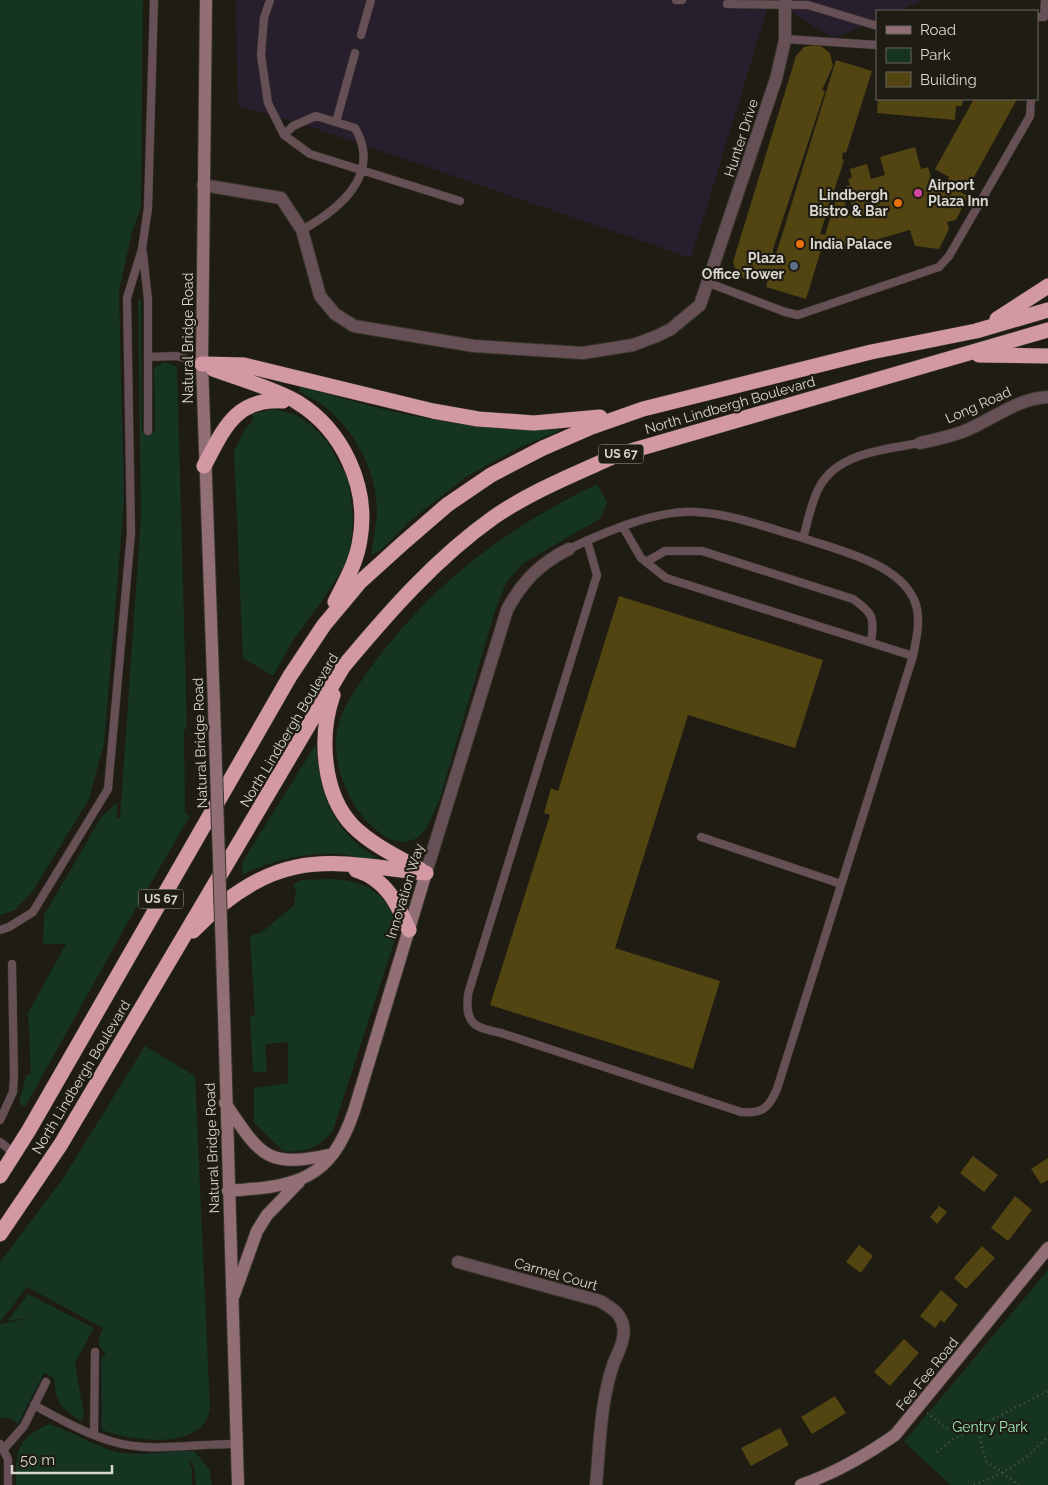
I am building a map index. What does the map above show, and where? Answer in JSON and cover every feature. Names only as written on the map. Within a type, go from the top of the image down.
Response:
[{"type":"highway","points":[[976,331],[1031,299],[1048,286]]},
{"type":"highway","name":"North Lindbergh Boulevard","points":[[0,1176],[290,676],[324,624],[360,582],[402,544],[462,495],[492,476],[543,448],[589,428],[643,410],[871,352],[976,331],[1048,310]]},
{"type":"highway","name":"North Lindbergh Boulevard","points":[[0,1234],[61,1144],[343,667],[385,616],[437,562],[495,517],[553,483],[617,455],[1048,330]]},
{"type":"highway","points":[[962,355],[1048,356]]},
{"type":"highway","points":[[202,364],[297,402],[324,422],[342,446],[356,475],[362,510],[361,539],[354,566],[324,624]]},
{"type":"highway","points":[[202,364],[244,365],[433,411],[478,419],[534,423],[570,421],[643,410]]},
{"type":"highway","points":[[204,466],[234,416],[265,400],[297,402]]},
{"type":"highway","points":[[343,667],[330,704],[326,726],[325,750],[330,780],[340,806],[352,825],[370,840],[426,873]]},
{"type":"highway","points":[[179,945],[231,897],[258,880],[296,867],[338,864],[426,873]]},
{"type":"highway","points":[[338,864],[365,872],[381,883],[392,894],[409,930]]},
{"type":"main road","name":"Natural Bridge Road","points":[[206,0],[202,364],[204,466],[214,706],[238,1485]]},
{"type":"main road","name":"Innovation Way","points":[[228,1191],[286,1185],[301,1179],[320,1167],[333,1154],[349,1125],[426,873]]},
{"type":"main road","points":[[225,1103],[248,1137],[266,1154],[286,1161],[304,1160],[333,1154]]},
{"type":"main road","points":[[232,1302],[257,1232],[267,1215],[301,1179]]},
{"type":"main road","name":"Fee Fee Road","points":[[801,1485],[833,1474],[895,1435],[920,1407],[1048,1248]]},
{"type":"street","name":"Hunter Drive","points":[[203,185],[280,198],[302,230],[320,296],[335,314],[354,326],[474,346],[583,353],[633,345],[671,329],[700,305],[709,283],[776,79],[785,39],[785,3]]},
{"type":"street","name":"Long Road","points":[[920,443],[962,432],[1016,404],[1034,398],[1048,397]]},
{"type":"street","name":"Innovation Way","points":[[426,873],[507,610],[518,588],[535,570],[569,548]]},
{"type":"street","name":"Carmel Court","points":[[458,1262],[600,1301],[612,1308],[620,1316],[624,1327],[622,1341],[604,1397],[596,1485]]},
{"type":"lane","points":[[0,930],[9,927],[33,912],[108,789],[131,533],[128,298],[142,249],[148,208],[154,0]]},
{"type":"lane","points":[[270,0],[264,18],[261,55],[268,103],[284,135],[310,154],[460,201]]},
{"type":"lane","points":[[361,35],[371,0]]},
{"type":"lane","points":[[676,0],[682,0]]},
{"type":"lane","points":[[1038,17],[1044,17],[1045,0]]},
{"type":"lane","points":[[727,4],[785,3],[808,5],[876,26]]},
{"type":"lane","points":[[785,39],[876,45]]},
{"type":"lane","points":[[336,122],[355,53]]},
{"type":"lane","points":[[709,283],[784,312],[798,315],[939,267],[949,256],[1030,116],[1031,100]]},
{"type":"lane","points":[[284,135],[293,126],[316,116],[355,128],[363,142],[363,171],[341,204],[302,230]]},
{"type":"lane","points":[[142,249],[148,300],[148,431]]},
{"type":"lane","points":[[148,356],[177,356],[202,364]]},
{"type":"lane","points":[[803,538],[819,487],[830,471],[854,458],[885,449],[920,443]]},
{"type":"lane","points":[[569,548],[608,530],[659,516],[695,512],[729,516],[803,538],[878,564],[904,584],[916,608],[918,626],[913,656],[777,1089],[771,1103],[754,1113],[741,1112],[501,1033],[477,1028],[469,1017],[467,1008],[468,994],[597,575],[587,540]]},
{"type":"lane","points":[[623,527],[646,562],[666,578],[913,656]]},
{"type":"lane","points":[[646,562],[665,551],[702,551],[853,599],[868,610],[871,617],[874,625],[871,642]]},
{"type":"lane","points":[[702,837],[841,884]]},
{"type":"lane","points":[[0,1120],[13,1092],[12,964]]},
{"type":"lane","points":[[0,1142],[14,1153]]},
{"type":"lane","points":[[94,1434],[95,1352]]},
{"type":"lane","points":[[8,1485],[8,1459],[2,1447],[24,1426],[46,1382]]},
{"type":"lane","points":[[34,1405],[72,1426],[116,1443],[160,1447],[207,1443],[237,1444]]},
{"type":"path","points":[[937,1452],[952,1440],[1048,1391]]},
{"type":"path","points":[[920,1407],[948,1429],[964,1425],[974,1428],[981,1439],[986,1461],[1019,1485]]},
{"type":"path","points":[[974,1485],[1002,1474],[1019,1464],[1048,1437]]},
{"type":"shaded area","points":[[236,0],[770,0],[691,258],[300,123],[238,106]]},
{"type":"shaded area","points":[[771,0],[923,0],[899,10],[876,10],[876,20],[834,38]]},
{"type":"green space","points":[[0,0],[143,0],[141,207],[132,232],[119,291],[124,502],[104,744],[89,799],[33,891],[15,910],[0,915]]},
{"type":"green space","points":[[141,299],[142,431],[155,432],[154,368],[165,362],[177,367],[187,729],[184,729],[185,813],[190,816],[128,922],[25,1107],[19,1103],[26,1076],[31,1073],[28,1013],[66,944],[43,944],[44,915],[102,816],[117,803],[117,818],[120,818],[141,516],[138,300]]},
{"type":"green space","points":[[300,386],[395,412],[459,424],[524,428],[558,427],[559,431],[516,449],[466,477],[412,519],[381,550],[371,555],[377,513],[376,495],[372,476],[365,458],[344,425],[315,400],[299,392]]},
{"type":"green space","points":[[275,409],[296,415],[311,425],[326,440],[349,480],[353,521],[349,558],[324,598],[293,640],[273,676],[243,658],[234,452],[245,428],[253,421],[252,414]]},
{"type":"green space","points":[[597,484],[607,502],[601,518],[522,564],[506,583],[495,611],[440,798],[429,824],[418,837],[410,841],[394,841],[386,837],[375,829],[356,808],[343,782],[339,768],[336,740],[337,730],[349,701],[395,636],[446,584],[502,539],[532,519]]},
{"type":"green space","points":[[316,744],[321,781],[332,813],[352,839],[366,851],[383,861],[364,860],[333,854],[306,855],[266,865],[242,875],[243,861]]},
{"type":"green space","points":[[333,879],[357,883],[376,892],[389,908],[398,930],[333,1130],[323,1141],[311,1148],[298,1151],[283,1151],[254,1123],[254,1088],[288,1083],[288,1042],[265,1044],[267,1072],[253,1072],[250,1016],[255,1015],[250,936],[262,932],[294,905],[296,890],[293,884],[302,880]]},
{"type":"green space","points":[[145,1046],[195,1076],[210,1408],[205,1422],[195,1432],[165,1440],[130,1437],[102,1430],[101,1358],[106,1354],[99,1345],[99,1342],[103,1328],[27,1287],[0,1322],[0,1262],[62,1180]]},
{"type":"green space","name":"Gentry Park","points":[[1048,1270],[1048,1485],[951,1485],[904,1442]]},
{"type":"green space","points":[[28,1294],[94,1328],[75,1363],[84,1415],[81,1421],[60,1404],[54,1378],[44,1373],[18,1424],[12,1419],[0,1417],[0,1324],[31,1318],[7,1321]]},
{"type":"green space","points":[[49,1424],[117,1452],[136,1454],[194,1451],[209,1469],[212,1485],[196,1485],[194,1467],[188,1457],[192,1470],[192,1485],[16,1485],[16,1463],[20,1447],[30,1435]]},
{"type":"building","points":[[821,46],[830,53],[833,66],[822,90],[825,91],[773,249],[773,264],[836,60],[872,71],[846,153],[843,152],[842,159],[844,160],[820,234],[825,235],[837,196],[844,198],[848,214],[854,213],[846,186],[850,185],[848,179],[852,178],[850,169],[867,164],[871,179],[885,175],[880,157],[915,147],[921,169],[928,167],[931,178],[934,177],[936,183],[941,182],[943,190],[946,184],[968,196],[956,220],[947,222],[949,229],[939,249],[915,246],[910,230],[837,251],[822,247],[806,299],[766,287],[771,269],[761,279],[748,281],[737,274],[733,262],[796,56],[804,47]]},
{"type":"building","points":[[878,100],[963,100],[962,106],[956,106],[955,120],[877,113]]},
{"type":"building","points":[[973,100],[1016,100],[968,188],[959,183],[957,187],[947,182],[949,177],[935,169]]},
{"type":"building","points":[[619,596],[823,660],[795,748],[688,715],[615,948],[720,981],[693,1069],[490,1005],[550,815],[544,813],[551,788],[558,791]]},
{"type":"building","points":[[973,1156],[998,1175],[984,1192],[960,1173]]},
{"type":"building","points":[[1048,1158],[1048,1180],[1041,1184],[1031,1169]]},
{"type":"building","points":[[1015,1196],[1032,1210],[1008,1241],[991,1228]]},
{"type":"building","points":[[939,1206],[947,1212],[937,1224],[930,1217]]},
{"type":"building","points":[[859,1245],[873,1256],[861,1273],[846,1262]]},
{"type":"building","points":[[982,1246],[995,1258],[966,1289],[954,1278]]},
{"type":"building","points":[[941,1290],[958,1305],[944,1323],[941,1320],[935,1328],[920,1316]]},
{"type":"building","points":[[904,1339],[919,1353],[890,1386],[874,1372]]},
{"type":"building","points":[[835,1396],[846,1413],[812,1434],[801,1417]]},
{"type":"building","points":[[780,1428],[789,1445],[751,1466],[741,1448]]},
{"type":"place","name":"Airport Plaza Inn","points":[[918,193]]},
{"type":"place","name":"Lindbergh Bistro & Bar","points":[[898,203]]},
{"type":"place","name":"India Palace","points":[[800,244]]},
{"type":"place","name":"Plaza Office Tower","points":[[794,266]]}]
